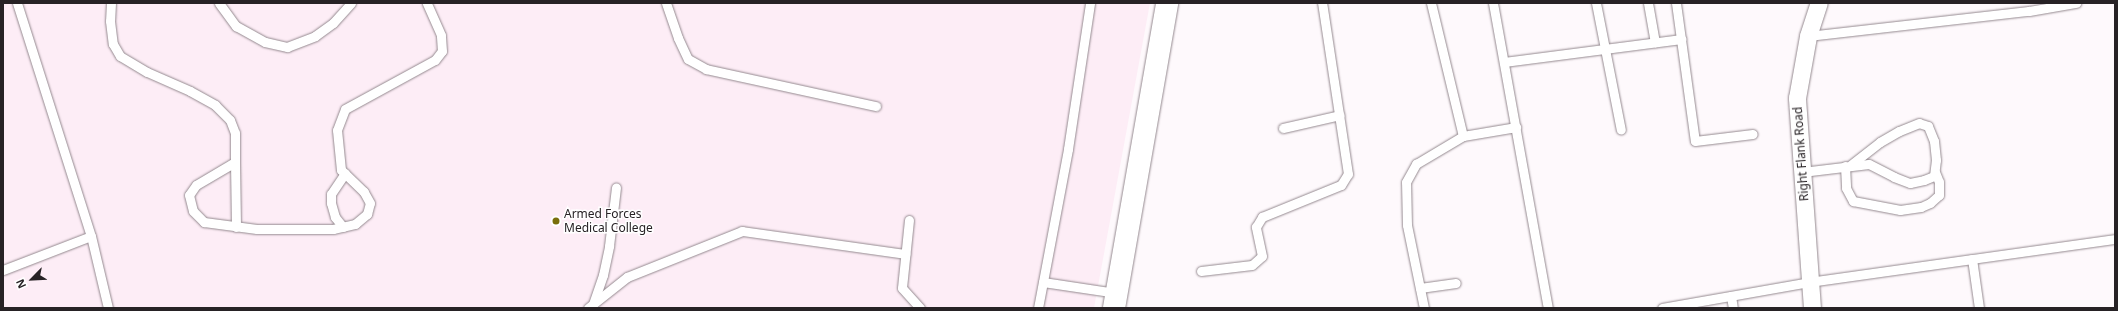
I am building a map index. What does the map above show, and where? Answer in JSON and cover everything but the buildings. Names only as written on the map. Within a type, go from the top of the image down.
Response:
[{"type":"street","points":[[1115,300],[1166,3]]},
{"type":"street","name":"Right Flank Road","points":[[1812,308],[1797,98],[1808,36],[1819,3]]},
{"type":"lane","points":[[17,3],[92,236],[108,308]]},
{"type":"lane","points":[[111,3],[110,21],[113,44],[120,56],[147,72],[190,91],[215,105],[230,120],[235,133],[236,228]]},
{"type":"lane","points":[[219,3],[236,26],[265,42],[287,47],[315,36],[333,23],[351,3]]},
{"type":"lane","points":[[235,162],[196,184],[189,195],[193,211],[204,222],[236,228],[333,229],[355,224],[367,214],[370,203],[364,192],[341,170],[337,130],[345,109],[435,60],[442,51],[441,35],[427,3]]},
{"type":"lane","points":[[666,3],[678,38],[688,58],[706,69],[876,106]]},
{"type":"lane","points":[[1038,308],[1068,149],[1090,3]]},
{"type":"lane","points":[[1201,271],[1252,265],[1262,256],[1256,227],[1262,217],[1341,185],[1348,174],[1322,3]]},
{"type":"lane","points":[[1431,3],[1463,136]]},
{"type":"lane","points":[[1493,3],[1548,308]]},
{"type":"lane","points":[[1596,3],[1621,130]]},
{"type":"lane","points":[[1648,3],[1655,42]]},
{"type":"lane","points":[[1676,3],[1695,141],[1753,134]]},
{"type":"lane","points":[[1808,36],[2029,11],[2076,3]]},
{"type":"lane","points":[[1504,62],[1605,47],[1682,39]]},
{"type":"lane","points":[[1283,128],[1340,115]]},
{"type":"lane","points":[[1802,172],[1848,166],[1869,164],[1894,177],[1910,183],[1934,176],[1934,172],[1936,160],[1934,141],[1928,126],[1919,123],[1899,131],[1880,142],[1848,166],[1846,188],[1853,200],[1900,210],[1930,203],[1939,195],[1939,182],[1934,172]]},
{"type":"lane","points":[[1424,308],[1407,225],[1406,182],[1416,164],[1463,136],[1516,127]]},
{"type":"lane","points":[[343,227],[334,217],[331,194],[345,173]]},
{"type":"lane","points":[[590,306],[603,275],[609,246],[616,187]]},
{"type":"lane","points":[[909,220],[902,288],[920,308]]},
{"type":"lane","points":[[590,306],[627,277],[742,231],[905,254]]},
{"type":"lane","points":[[3,270],[92,236]]},
{"type":"lane","points":[[1662,308],[1809,282],[2115,238]]},
{"type":"lane","points":[[1972,259],[1979,308]]},
{"type":"lane","points":[[1043,282],[1115,300]]},
{"type":"lane","points":[[1420,288],[1456,284]]},
{"type":"lane","points":[[1730,296],[1734,308]]},
{"type":"shaded area","name":"Armed Forces Medical College","points":[[3,3],[1150,3],[1094,308],[3,308]]},
{"type":"place","name":"Armed Forces Medical College","points":[[556,221]]}]
